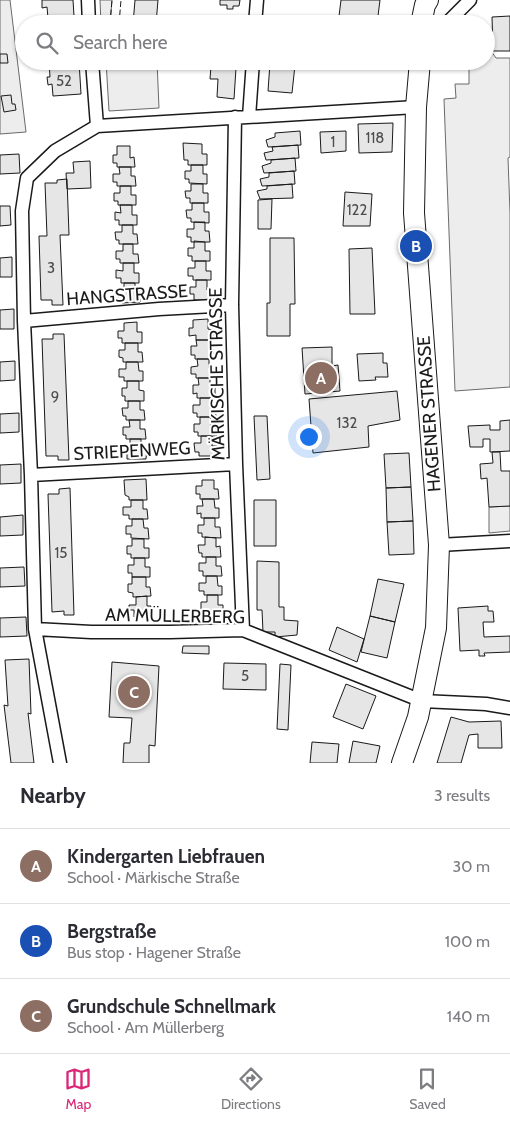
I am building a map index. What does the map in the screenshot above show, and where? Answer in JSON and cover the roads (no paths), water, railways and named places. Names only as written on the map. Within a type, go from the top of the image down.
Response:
[{"type":"main road","points":[[423,15],[428,0]]},
{"type":"main road","points":[[434,0],[434,15]]},
{"type":"main road","name":"HAGENER STRASSE","points":[[402,763],[422,701],[436,628],[439,545],[414,213],[416,107],[419,70]]},
{"type":"street","points":[[88,0],[89,15]]},
{"type":"street","points":[[256,15],[257,0]]},
{"type":"street","points":[[455,15],[470,0]]},
{"type":"street","points":[[93,70],[97,126]]},
{"type":"street","points":[[249,117],[252,70]]},
{"type":"street","points":[[60,763],[35,628],[22,211],[27,178],[54,151],[97,126],[416,107]]},
{"type":"street","name":"MÄRKISCHE STRASSE","points":[[235,117],[232,305],[243,630]]},
{"type":"street","name":"HANGSTRASSE","points":[[24,321],[159,309],[232,305]]},
{"type":"street","name":"STRIEPENWEG","points":[[31,475],[236,464]]},
{"type":"street","points":[[439,545],[510,541]]},
{"type":"street","name":"AM MÜLLERBERG","points":[[35,628],[91,632],[243,630],[422,701],[486,704],[510,708]]},
{"type":"place","name":"Bergstraße","points":[[416,246]]},
{"type":"place","name":"Kindergarten Liebfrauen","points":[[321,378]]},
{"type":"place","name":"Grundschule Schnellmark","points":[[134,692]]}]
